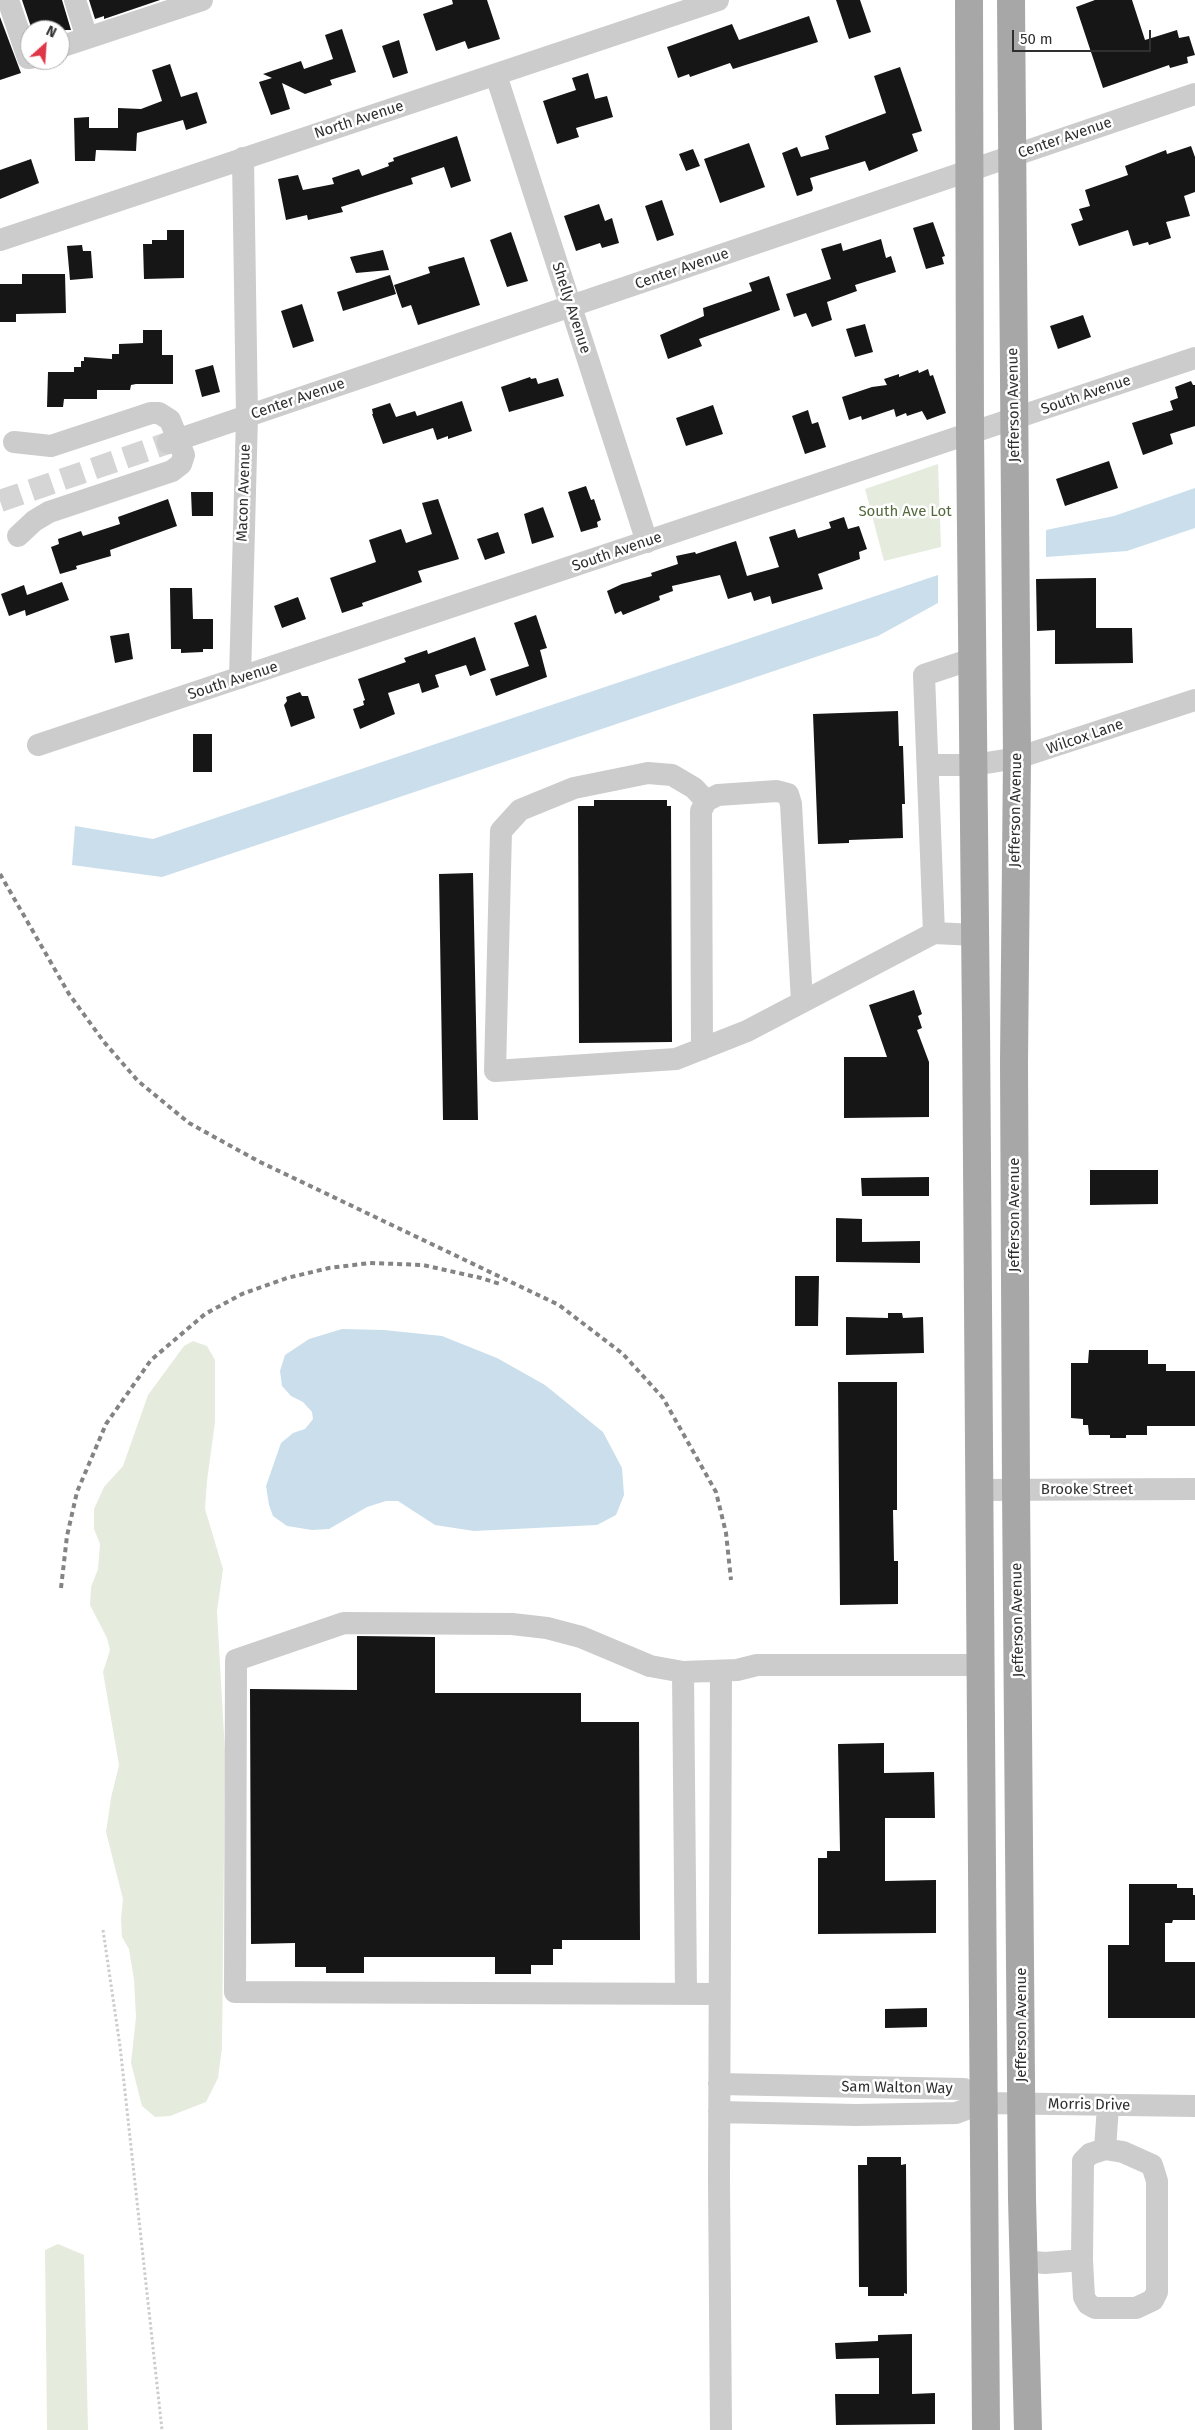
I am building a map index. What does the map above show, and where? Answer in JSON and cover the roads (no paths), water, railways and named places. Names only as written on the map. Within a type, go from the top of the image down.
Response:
[{"type":"main road","points":[[969,0],[971,170],[970,432],[986,2430]]},
{"type":"main road","name":"Jefferson Avenue","points":[[1011,0],[1017,758],[1014,1062],[1016,1490],[1023,2261],[1028,2430]]},
{"type":"street","points":[[8,0],[20,35]]},
{"type":"street","points":[[74,0],[87,38]]},
{"type":"street","name":"North Avenue","points":[[0,240],[718,0]]},
{"type":"street","points":[[70,44],[193,1]]},
{"type":"street","name":"Shelly Avenue","points":[[496,74],[648,542]]},
{"type":"street","name":"Center Avenue","points":[[173,442],[1195,94]]},
{"type":"street","name":"Macon Avenue","points":[[240,678],[247,417],[243,158]]},
{"type":"street","name":"South Avenue","points":[[38,745],[1195,358]]},
{"type":"street","points":[[14,442],[51,446],[151,413],[159,413],[170,420],[173,442],[184,455],[181,464],[172,471],[49,512],[34,521],[18,536]]},
{"type":"street","points":[[934,933],[929,765],[924,675],[972,658]]},
{"type":"street","name":"Wilcox Lane","points":[[929,765],[974,765],[1017,758],[1195,700]]},
{"type":"street","points":[[706,801],[694,788],[672,775],[648,772],[574,788],[520,810],[501,831],[495,1071],[676,1060],[747,1031],[934,933],[975,935]]},
{"type":"street","points":[[702,1049],[701,811],[706,801],[718,795],[777,791],[788,794],[791,804],[802,1002]]},
{"type":"street","name":"Brooke Street","points":[[979,1490],[1195,1489]]},
{"type":"street","points":[[719,1994],[235,1992],[236,1660],[344,1623],[512,1624],[547,1628],[581,1637],[650,1666],[683,1672],[721,1671],[776,1665],[980,1665]]},
{"type":"street","points":[[721,1671],[719,1994],[721,2430]]},
{"type":"street","points":[[683,1672],[686,1993]]},
{"type":"street","name":"Sam Walton Way","points":[[719,2084],[964,2089],[984,2103]]},
{"type":"street","name":"Morris Drive","points":[[984,2103],[1195,2106]]},
{"type":"street","name":"Sam Walton Way","points":[[719,2112],[856,2115],[956,2113],[984,2103]]},
{"type":"street","points":[[1105,2149],[1108,2106]]},
{"type":"street","points":[[1105,2149],[1122,2152],[1152,2165],[1157,2181],[1156,2292],[1153,2300],[1136,2308],[1095,2308],[1088,2304],[1084,2297],[1082,2260],[1083,2161],[1090,2154],[1105,2149]]},
{"type":"street","points":[[1023,2261],[1046,2263],[1082,2260]]},
{"type":"water","points":[[1195,488],[1195,528],[1127,551],[1046,557],[1046,530],[1114,516]]},
{"type":"water","points":[[938,575],[938,603],[878,636],[162,877],[72,865],[75,826],[153,839]]},
{"type":"water","points":[[342,1329],[384,1330],[442,1336],[497,1358],[545,1385],[603,1432],[622,1468],[624,1495],[616,1515],[597,1525],[474,1531],[435,1525],[398,1501],[386,1501],[367,1507],[329,1529],[312,1530],[287,1526],[273,1516],[266,1486],[281,1443],[293,1433],[305,1429],[313,1419],[312,1412],[303,1402],[291,1396],[282,1386],[280,1371],[285,1355],[309,1339]]},
{"type":"tunnel","points":[[0,501],[168,443]]},
{"type":"railway","points":[[0,874],[69,994],[104,1042],[138,1081],[189,1123],[258,1161],[559,1305],[623,1354],[663,1398],[716,1492],[726,1533],[731,1580]]},
{"type":"railway","points":[[61,1588],[67,1536],[77,1492],[106,1424],[151,1360],[205,1314],[242,1294],[287,1278],[329,1268],[370,1263],[423,1265],[500,1284]]},
{"type":"park label","name":"South Ave Lot","points":[[905,512]]}]
